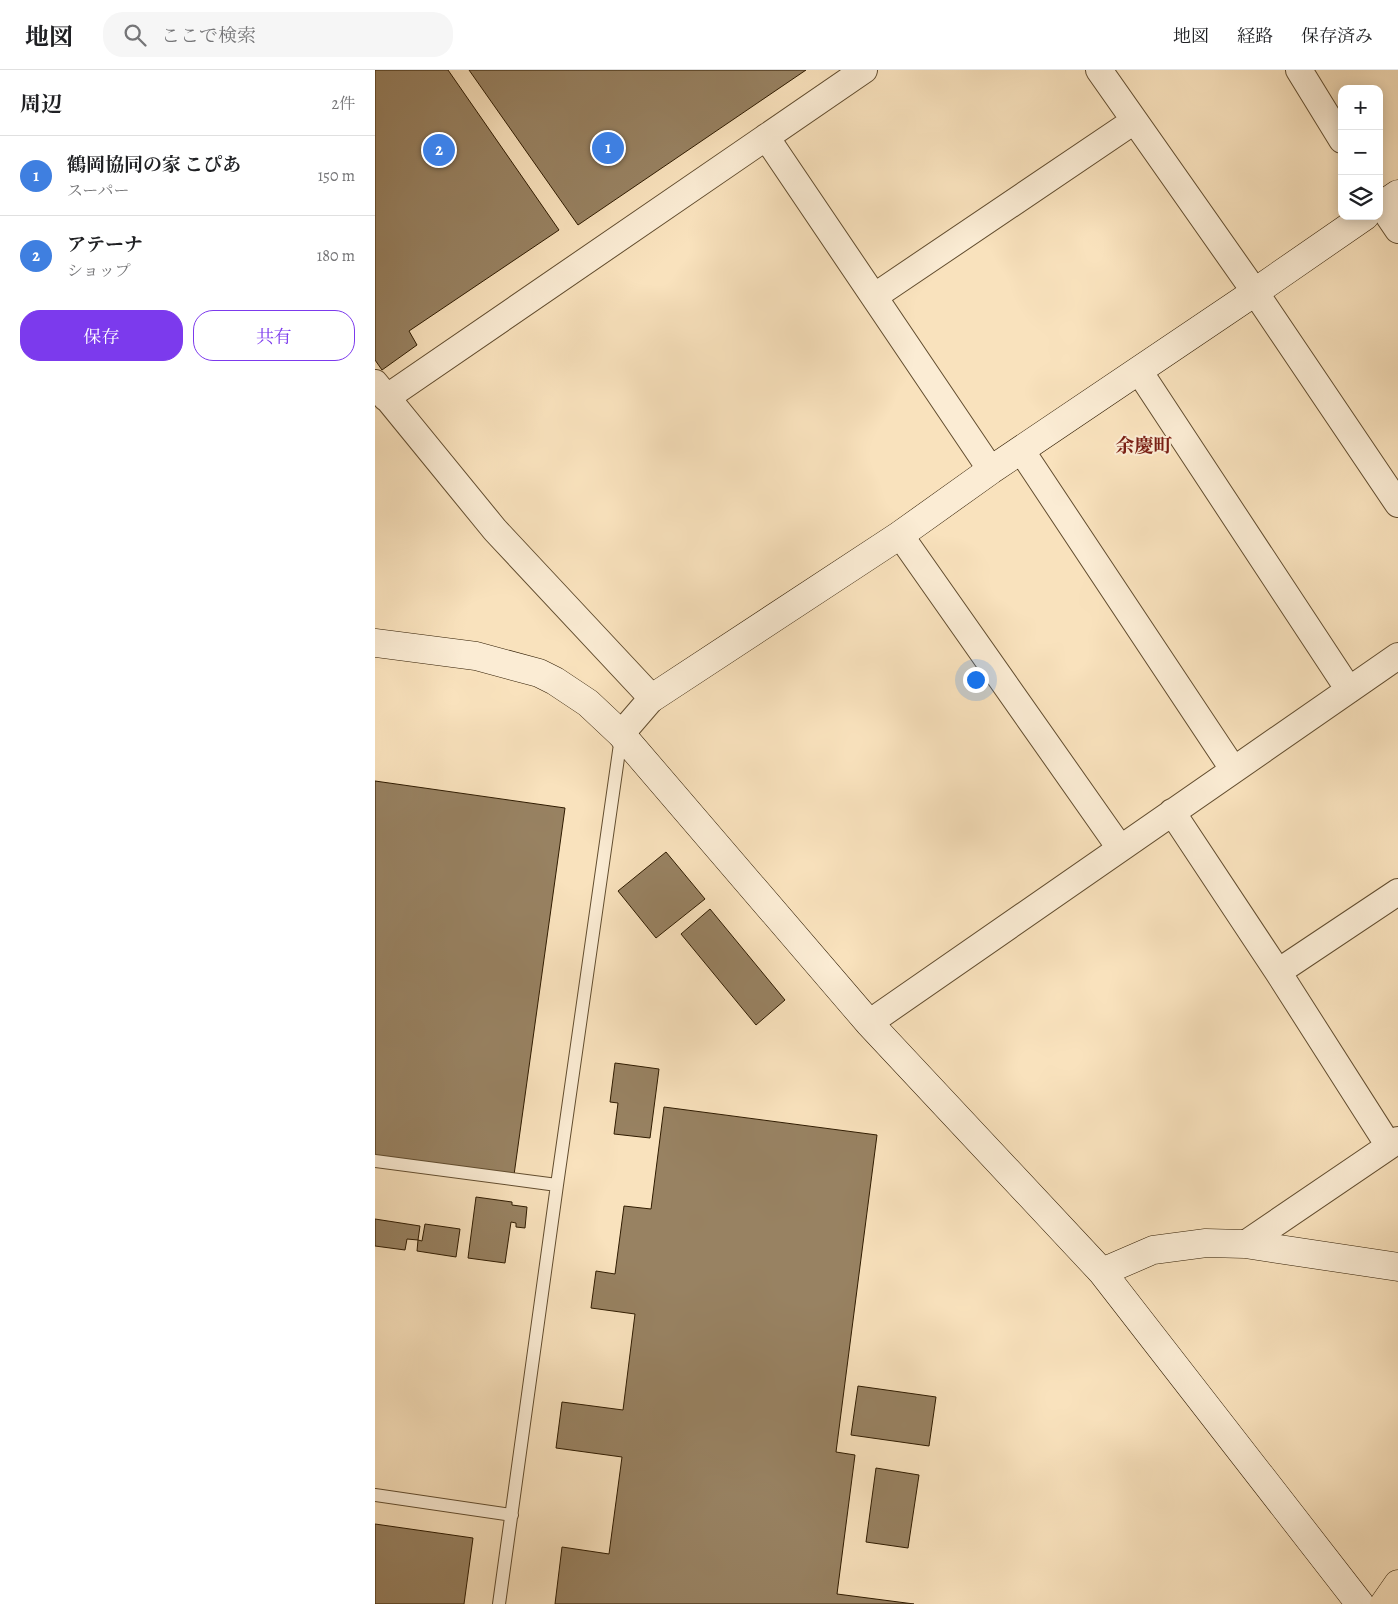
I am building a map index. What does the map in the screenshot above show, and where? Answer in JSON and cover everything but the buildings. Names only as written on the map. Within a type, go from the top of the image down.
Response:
[{"type":"highway","points":[[1384,1604],[1398,1584]]},
{"type":"street","points":[[652,698],[495,530],[381,391],[766,137],[864,70]]},
{"type":"street","points":[[1099,70],[1255,292],[1398,504]]},
{"type":"street","points":[[1299,70],[1338,133]]},
{"type":"street","points":[[875,296],[1134,121]]},
{"type":"street","points":[[766,137],[991,470]]},
{"type":"street","points":[[1383,208],[1398,230]]},
{"type":"street","points":[[621,734],[652,698],[900,535],[991,470],[1359,220]]},
{"type":"street","points":[[1139,371],[1349,690]]},
{"type":"street","points":[[1021,450],[1233,770]]},
{"type":"street","points":[[900,535],[1120,848]]},
{"type":"street","points":[[375,643],[477,656],[539,673],[555,681],[588,703],[621,734],[869,1022],[1102,1272],[1360,1604]]},
{"type":"street","points":[[869,1022],[1398,656]]},
{"type":"street","points":[[1172,812],[1393,1143],[1245,1244]]},
{"type":"street","points":[[1278,972],[1398,892]]},
{"type":"street","points":[[1102,1272],[1153,1250],[1206,1243],[1245,1244],[1398,1267]]},
{"type":"lane","points":[[499,1604],[621,734]]},
{"type":"lane","points":[[375,1161],[557,1184]]},
{"type":"lane","points":[[375,1495],[512,1515]]},
{"type":"place","name":"鶴岡協同の家 こぴあ","points":[[608,148]]},
{"type":"place","name":"アテーナ","points":[[439,150]]},
{"type":"district","name":"余慶町","points":[[1144,445]]}]
